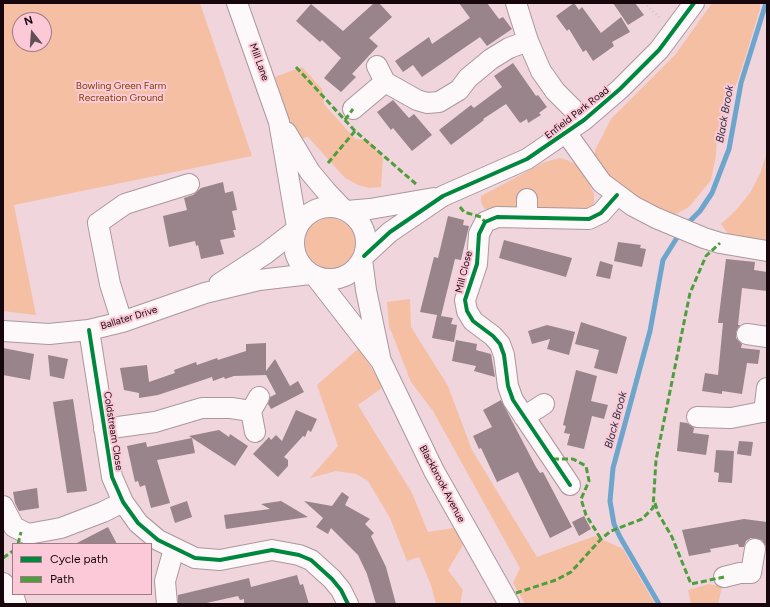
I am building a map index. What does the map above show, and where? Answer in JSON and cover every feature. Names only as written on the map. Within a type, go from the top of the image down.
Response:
[{"type":"street","name":"Mill Lane","points":[[237,3],[279,122],[296,228]]},
{"type":"street","points":[[516,3],[528,41],[546,79],[584,120]]},
{"type":"street","name":"Enfield Park Road","points":[[363,258],[390,232],[443,196],[527,159],[567,134],[620,89],[658,50],[694,3]]},
{"type":"street","points":[[353,109],[381,74],[417,100],[428,103],[439,102],[459,90],[468,78],[491,58],[508,48],[528,41]]},
{"type":"street","name":"Mill Lane","points":[[279,122],[310,172],[345,210]]},
{"type":"street","points":[[567,134],[596,176],[617,195],[633,206],[656,218],[704,238],[720,243],[767,251]]},
{"type":"street","points":[[122,322],[110,284],[98,223],[125,204],[189,184]]},
{"type":"street","name":"Mill Close","points":[[570,485],[510,394],[504,355],[500,344],[493,336],[473,321],[467,311],[465,300],[477,264],[479,234],[482,225],[493,217],[527,208],[583,220],[593,218],[601,213],[617,195]]},
{"type":"street","name":"Enfield Park Road","points":[[345,210],[377,208],[443,196]]},
{"type":"street","points":[[333,206],[345,210],[355,217],[362,225],[366,246],[363,258],[356,268],[342,277],[326,279],[313,275],[303,267],[295,254],[293,240],[296,228],[303,218],[312,211],[322,207],[333,206]]},
{"type":"street","name":"Ballater Drive","points":[[205,293],[265,254],[296,228]]},
{"type":"street","name":"Blackbrook Avenue","points":[[363,258],[366,290],[381,361]]},
{"type":"street","name":"Ballater Drive","points":[[3,331],[49,334],[89,330],[122,322],[205,293],[260,280],[313,275]]},
{"type":"street","name":"Blackbrook Avenue","points":[[313,275],[381,361],[434,471],[509,604]]},
{"type":"street","name":"Coldstream Close","points":[[89,330],[112,476],[123,502],[143,528],[158,540],[195,558],[208,560],[234,559],[272,550],[299,555],[311,560],[327,574],[341,590],[348,604]]},
{"type":"street","points":[[747,334],[767,337]]},
{"type":"street","points":[[696,417],[731,418],[766,411],[767,388]]},
{"type":"street","name":"Coldstream Close","points":[[104,429],[154,422],[202,408],[231,408],[255,404],[255,432]]},
{"type":"street","points":[[524,417],[544,404]]},
{"type":"street","points":[[3,506],[14,527],[28,534],[61,528],[103,512],[123,502]]},
{"type":"street","points":[[167,604],[165,581],[174,549]]},
{"type":"street","points":[[724,577],[740,573],[759,574],[755,549]]},
{"type":"street","points":[[3,583],[12,594]]},
{"type":"path","points":[[644,3],[661,20]]},
{"type":"green space","name":"Bowling Green Farm Recreation Ground","points":[[3,3],[200,3],[252,156],[14,205],[36,315],[3,311]]},
{"type":"green space","points":[[712,3],[760,3],[760,9],[741,71],[717,136],[716,155],[711,180],[689,207],[672,216],[647,204],[620,185],[603,170],[595,158],[595,150],[611,119],[675,55]]},
{"type":"green space","points":[[302,67],[322,89],[324,104],[355,139],[368,140],[383,158],[381,187],[369,188],[358,185],[345,178],[308,137],[296,140],[275,77]]},
{"type":"green space","points":[[767,152],[767,244],[730,237],[721,224],[736,210],[750,193],[760,174]]},
{"type":"green space","points":[[560,158],[575,164],[584,174],[594,194],[594,203],[591,209],[541,210],[537,206],[489,211],[484,208],[481,202],[481,196],[545,162]]},
{"type":"green space","points":[[325,218],[335,218],[348,225],[355,238],[355,248],[348,261],[335,268],[325,268],[316,264],[309,257],[305,248],[305,238],[309,229],[316,222]]},
{"type":"green space","points":[[410,299],[411,327],[448,386],[472,450],[537,557],[595,536],[623,549],[655,604],[525,604],[513,583],[520,568],[433,411],[411,382],[389,326],[387,302]]},
{"type":"green space","points":[[359,348],[383,387],[358,405],[412,493],[428,532],[454,528],[464,543],[448,570],[463,590],[460,604],[436,604],[431,585],[419,557],[407,561],[390,518],[368,481],[356,474],[336,471],[310,478],[338,446],[317,385]]},
{"type":"green space","points":[[709,584],[722,587],[718,604],[691,604],[688,590]]},
{"type":"building","points":[[374,3],[379,3],[392,17],[369,38],[378,46],[352,74],[356,77],[341,92],[324,78],[341,58],[322,40],[320,42],[296,21],[311,4],[343,31]]},
{"type":"building","points":[[459,3],[487,3],[499,19],[503,17],[512,29],[487,46],[480,37],[422,77],[413,65],[403,72],[395,61],[429,37],[432,44],[470,18]]},
{"type":"building","points":[[574,3],[579,10],[582,7],[601,33],[621,17],[630,32],[612,42],[614,46],[593,61],[586,50],[583,52],[569,29],[567,31],[556,16]]},
{"type":"building","points":[[613,3],[635,3],[644,15],[628,25]]},
{"type":"building","points":[[513,63],[536,96],[538,95],[547,107],[539,113],[541,115],[528,123],[527,119],[520,123],[506,104],[483,119],[484,120],[451,145],[439,130],[471,105],[474,108],[502,87],[494,76]]},
{"type":"building","points":[[393,100],[409,118],[414,114],[432,135],[412,151],[393,128],[391,130],[377,112]]},
{"type":"building","points":[[223,182],[225,193],[233,191],[237,210],[232,211],[236,230],[233,230],[235,237],[220,240],[224,254],[201,259],[198,245],[196,246],[195,241],[169,247],[163,216],[187,210],[184,198],[193,195],[201,188]]},
{"type":"building","points":[[448,216],[464,220],[463,225],[469,226],[461,260],[455,259],[441,316],[453,318],[451,324],[457,325],[454,342],[432,338],[437,315],[420,312],[434,257],[438,258]]},
{"type":"building","points":[[504,240],[572,258],[566,277],[499,258]]},
{"type":"building","points":[[618,242],[641,245],[640,248],[646,249],[642,267],[614,261]]},
{"type":"building","points":[[726,259],[755,262],[754,270],[767,272],[767,291],[742,288],[738,325],[740,325],[736,332],[736,338],[742,344],[741,348],[760,350],[758,364],[747,363],[742,394],[722,391],[722,394],[702,391],[705,373],[718,375],[723,323],[718,323]]},
{"type":"building","points":[[600,261],[613,265],[610,279],[596,276]]},
{"type":"building","points":[[581,322],[627,337],[617,374],[594,368],[599,350],[575,344]]},
{"type":"building","points":[[547,325],[575,332],[569,355],[547,349],[550,339],[532,344],[528,331]]},
{"type":"building","points":[[456,340],[477,344],[476,350],[491,354],[495,377],[474,371],[476,366],[452,361]]},
{"type":"building","points":[[266,343],[266,371],[275,359],[290,386],[298,381],[304,392],[271,409],[268,404],[270,397],[276,394],[266,375],[234,376],[225,379],[224,377],[213,381],[212,377],[158,395],[139,398],[139,393],[124,390],[120,368],[147,365],[149,382],[175,373],[174,370],[196,362],[197,365],[217,358],[218,360],[246,351],[246,344]]},
{"type":"building","points":[[3,348],[34,354],[30,380],[3,375]]},
{"type":"building","points":[[48,355],[68,359],[64,379],[50,376]]},
{"type":"building","points":[[576,370],[597,376],[591,401],[608,405],[604,419],[592,416],[584,449],[567,445],[570,434],[564,433],[566,426],[563,425]]},
{"type":"building","points":[[73,399],[87,491],[67,493],[53,402]]},
{"type":"building","points":[[501,400],[536,467],[540,473],[543,472],[572,527],[550,538],[518,472],[497,482],[481,448],[479,449],[473,436],[492,427],[483,410]]},
{"type":"building","points":[[296,410],[317,419],[311,432],[308,430],[305,437],[303,436],[284,457],[288,460],[288,466],[278,477],[253,454],[269,437],[271,440],[276,435],[282,441]]},
{"type":"building","points":[[680,422],[687,423],[694,428],[693,433],[709,435],[706,455],[677,451]]},
{"type":"building","points":[[219,430],[229,437],[230,434],[248,446],[235,466],[189,436]]},
{"type":"building","points":[[192,438],[195,453],[157,460],[170,503],[151,508],[145,485],[140,487],[138,481],[135,482],[127,446],[146,442],[147,447]]},
{"type":"building","points":[[739,441],[753,442],[751,456],[737,454]]},
{"type":"building","points":[[716,450],[734,451],[732,483],[718,482],[719,473],[714,472]]},
{"type":"building","points":[[37,488],[39,508],[19,511],[15,503],[13,492]]},
{"type":"building","points":[[342,492],[349,497],[345,505],[370,519],[365,524],[374,533],[371,536],[386,567],[396,604],[376,604],[367,574],[358,555],[331,528],[328,534],[316,527],[323,518],[304,501],[332,506]]},
{"type":"building","points":[[187,501],[192,517],[175,523],[170,507]]},
{"type":"building","points":[[281,501],[308,517],[226,529],[224,515],[270,509],[261,504]]},
{"type":"building","points":[[584,516],[591,529],[579,536],[572,522]]},
{"type":"building","points":[[744,519],[767,522],[767,548],[762,540],[751,538],[746,541],[744,547],[739,547],[738,544],[710,549],[711,552],[689,556],[682,530]]},
{"type":"building","points":[[108,527],[116,543],[77,543]]},
{"type":"building","points":[[297,575],[300,585],[303,584],[309,604],[244,604],[244,599],[240,600],[238,596],[202,604],[178,604],[178,595],[249,578],[251,587]]},
{"type":"waterway","name":"Black Brook","points":[[690,221],[700,211],[712,193],[729,149],[741,83],[766,3]]},
{"type":"waterway","name":"Black Brook","points":[[659,604],[620,537],[614,524],[610,501],[613,468],[650,331],[663,260],[678,236]]},
{"type":"marked path","points":[[296,67],[355,131],[416,184]]},
{"type":"marked path","points":[[345,120],[353,109]]},
{"type":"marked path","points":[[328,163],[355,131]]},
{"type":"marked path","points":[[460,207],[464,212],[481,217],[485,222]]},
{"type":"marked path","points":[[516,593],[556,580],[571,572],[601,539],[611,531],[642,519],[653,508],[656,460],[690,293],[706,256],[720,243]]},
{"type":"marked path","points":[[553,459],[573,459],[586,466],[589,481],[581,499],[586,515],[601,539]]},
{"type":"marked path","points":[[655,503],[658,513],[672,537],[691,584],[724,577]]},
{"type":"marked path","points":[[18,543],[21,532]]},
{"type":"marked path","points":[[3,558],[12,552]]},
{"type":"cycle path","points":[[364,256],[390,232],[443,196],[527,159],[584,120],[620,89],[659,50],[694,3]]},
{"type":"cycle path","points":[[570,485],[513,400],[508,386],[504,355],[500,344],[493,336],[473,321],[467,311],[465,300],[477,264],[479,234],[485,222],[497,217],[589,219],[601,213],[617,195]]},
{"type":"cycle path","points":[[89,330],[112,477],[123,502],[138,523],[158,540],[195,558],[220,560],[272,550],[299,555],[311,560],[332,579],[341,590],[348,604]]}]
